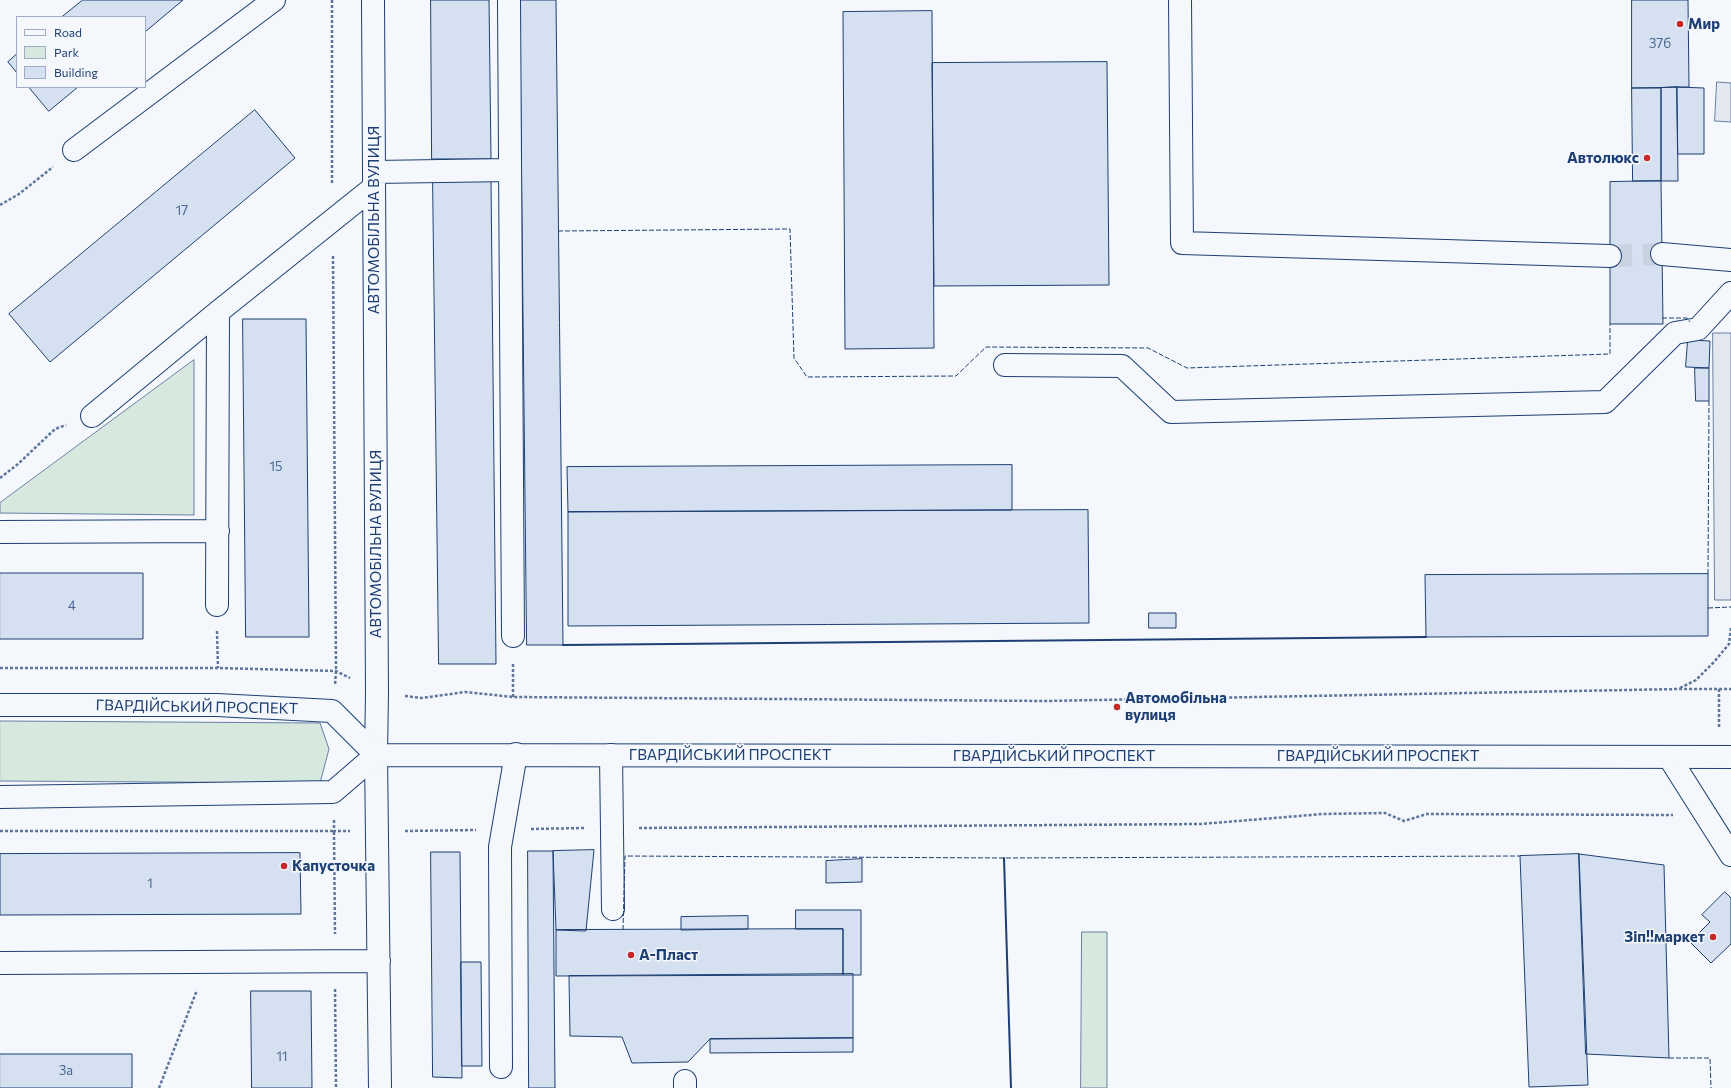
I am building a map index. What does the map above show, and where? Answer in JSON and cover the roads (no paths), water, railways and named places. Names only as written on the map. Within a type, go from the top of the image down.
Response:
[{"type":"main road","points":[[74,150],[274,0]]},
{"type":"main road","name":"АВТОМОБІЛЬНА ВУЛИЦЯ","points":[[372,0],[377,692],[376,755],[380,1088]]},
{"type":"main road","points":[[509,0],[513,636]]},
{"type":"main road","points":[[1180,0],[1182,243],[1610,256]]},
{"type":"main road","points":[[92,416],[332,220],[374,179],[510,170]]},
{"type":"main road","points":[[1662,254],[1731,260]]},
{"type":"main road","points":[[1005,365],[1122,366],[1171,412],[1605,402],[1675,333],[1698,329],[1731,293]]},
{"type":"main road","points":[[217,605],[218,312]]},
{"type":"main road","points":[[0,532],[218,531]]},
{"type":"main road","name":"ГВАРДІЙСЬКИЙ ПРОСПЕКТ","points":[[0,705],[217,705],[332,711],[376,755],[516,754],[1731,757]]},
{"type":"main road","points":[[501,1068],[500,847],[516,754]]},
{"type":"main road","points":[[0,797],[333,792],[376,755]]},
{"type":"main road","points":[[612,755],[613,909]]},
{"type":"main road","points":[[1669,757],[1731,855]]},
{"type":"main road","points":[[0,963],[379,961]]},
{"type":"tunnel","points":[[1610,256],[1662,254]]},
{"type":"place","name":"Мир","points":[[1680,24]]},
{"type":"place","name":"Автолюкс","points":[[1647,158]]},
{"type":"place","name":"Автомобільна вулиця","points":[[1117,707]]},
{"type":"place","name":"Капусточка","points":[[284,866]]},
{"type":"place","name":"Зіп!!маркет","points":[[1713,937]]},
{"type":"place","name":"А-Пласт","points":[[631,955]]}]
